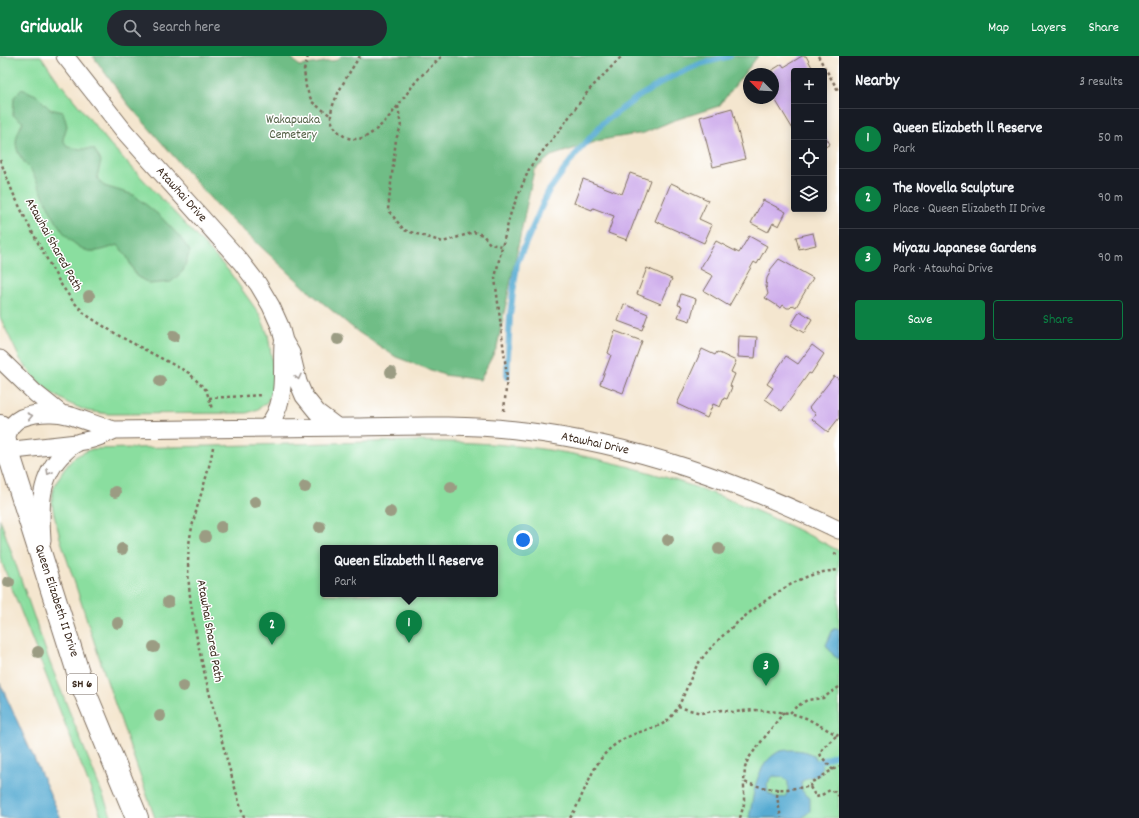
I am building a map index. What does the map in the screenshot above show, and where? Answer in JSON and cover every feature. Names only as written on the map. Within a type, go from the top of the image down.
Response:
[{"type":"highway","name":"Queen Elizabeth II Drive","points":[[2,434],[82,685],[137,818]]},
{"type":"street","name":"Atawhai Drive","points":[[65,56],[124,131],[241,262],[258,284],[271,306],[280,326],[284,340],[291,353],[298,382],[304,396],[317,412],[338,427]]},
{"type":"street","name":"Atawhai Drive","points":[[266,428],[278,410],[281,398],[284,340]]},
{"type":"street","points":[[0,359],[35,393],[60,413]]},
{"type":"street","points":[[48,413],[60,413],[103,428],[115,430],[88,441],[14,450],[7,446],[2,434],[7,432],[14,423],[21,418],[48,413]]},
{"type":"street","name":"Atawhai Drive","points":[[115,430],[462,427],[523,431],[590,442],[627,450],[696,470],[802,512],[839,530]]},
{"type":"street","points":[[43,562],[40,512],[44,484],[48,474],[58,459],[77,443]]},
{"type":"path","points":[[308,56],[304,70],[306,86],[312,102],[331,116]]},
{"type":"path","points":[[360,56],[332,105],[331,116],[333,125],[339,132],[346,138],[355,140],[365,137],[377,129],[398,106],[415,82],[442,56]]},
{"type":"path","points":[[503,429],[506,377],[495,278],[511,212],[530,167],[589,90],[622,56]]},
{"type":"path","points":[[818,56],[839,92]]},
{"type":"path","points":[[398,106],[401,127],[396,139],[388,210],[404,230],[443,242],[474,232],[483,235],[490,244],[502,246]]},
{"type":"path","name":"Atawhai Shared Path","points":[[0,160],[13,193],[30,228],[60,283],[72,300],[85,314],[121,337],[189,373],[206,390],[213,414]]},
{"type":"path","points":[[209,398],[270,395]]},
{"type":"path","name":"Atawhai Shared Path","points":[[214,447],[189,543],[188,562],[191,602],[198,642],[217,727],[244,818]]},
{"type":"path","points":[[834,553],[839,555]]},
{"type":"path","points":[[570,818],[592,772],[602,756],[614,744],[628,736],[667,721],[678,707],[699,663],[728,631],[749,613],[790,585],[808,576],[839,570]]},
{"type":"path","points":[[790,713],[807,700],[823,698],[839,687]]},
{"type":"path","points":[[678,707],[701,713],[722,710],[733,712],[755,710],[784,712],[806,718],[838,735],[820,752],[821,756],[833,770]]},
{"type":"path","points":[[740,818],[744,804],[745,768],[748,759],[784,712]]},
{"type":"path","points":[[810,787],[811,782],[818,780],[839,767]]},
{"type":"path","points":[[744,782],[754,786],[770,788],[787,789],[810,787]]},
{"type":"path","points":[[810,787],[816,797],[830,790],[836,792],[839,796]]},
{"type":"path","points":[[778,788],[777,797],[781,818]]},
{"type":"green space","points":[[0,56],[41,56],[56,78],[110,144],[228,270],[260,315],[268,335],[274,382],[267,402],[258,409],[247,413],[109,414],[87,411],[68,403],[50,392],[35,378],[20,359],[0,317]]},
{"type":"green space","name":"Wakapuaka Cemetery","points":[[93,56],[290,56],[299,66],[337,60],[341,56],[758,56],[749,68],[743,68],[743,75],[719,106],[672,121],[644,133],[601,140],[551,156],[534,170],[497,347],[480,380],[444,375],[396,357],[358,332],[312,294],[218,207],[127,103]]},
{"type":"green space","points":[[22,89],[36,95],[50,109],[63,112],[67,126],[63,139],[67,147],[94,149],[101,161],[97,177],[104,186],[134,195],[160,216],[179,236],[190,251],[183,271],[171,282],[150,284],[136,276],[127,257],[118,245],[102,250],[89,251],[75,244],[66,236],[53,216],[32,172],[21,158],[17,149],[17,138],[23,122],[13,115],[14,97]]},
{"type":"green space","points":[[410,441],[480,443],[514,446],[549,450],[586,457],[624,465],[661,476],[735,502],[805,533],[839,551],[839,818],[155,818],[108,684],[60,538],[55,518],[52,498],[54,487],[68,465],[75,457],[92,449]]},
{"type":"green space","points":[[0,519],[50,663],[112,818],[102,818],[0,558]]},
{"type":"water","points":[[833,629],[839,629],[839,659],[834,656],[826,645]]},
{"type":"water","points":[[0,683],[61,818],[0,818]]},
{"type":"water","points":[[783,750],[807,752],[816,758],[822,766],[819,775],[807,778],[801,782],[802,791],[810,798],[810,811],[802,818],[749,818],[754,790],[764,765],[778,752]],"holes":[[[773,776],[783,777],[788,782],[788,791],[785,797],[777,798],[768,793],[767,784]]]},
{"type":"building","points":[[802,56],[806,56],[812,68],[791,68],[791,126],[778,104],[779,68],[776,68],[782,64],[784,67]]},
{"type":"building","points":[[732,108],[745,159],[713,167],[700,117]]},
{"type":"building","points":[[827,139],[830,144],[827,146]]},
{"type":"building","points":[[630,173],[650,180],[627,240],[608,233],[614,216],[574,203],[583,179],[622,194]]},
{"type":"building","points":[[671,183],[708,200],[699,219],[712,225],[704,243],[655,221]]},
{"type":"building","points":[[763,200],[786,212],[779,226],[773,223],[768,232],[751,223]]},
{"type":"building","points":[[813,233],[816,245],[799,249],[796,237]]},
{"type":"building","points":[[749,236],[767,246],[757,264],[754,262],[729,306],[704,291],[713,276],[700,269],[716,241],[739,253]]},
{"type":"building","points":[[779,259],[813,278],[796,307],[793,305],[790,308],[787,308],[783,305],[781,308],[765,298],[768,294],[766,286],[767,278],[771,271],[770,270]]},
{"type":"building","points":[[647,268],[672,279],[661,304],[637,294]]},
{"type":"building","points":[[681,294],[696,299],[690,321],[678,317],[682,306],[678,305]]},
{"type":"building","points":[[624,304],[648,314],[642,330],[618,321]]},
{"type":"building","points":[[800,311],[812,319],[804,333],[791,325]]},
{"type":"building","points":[[615,331],[642,341],[623,393],[600,384],[611,355],[608,353]]},
{"type":"building","points":[[739,336],[757,337],[755,358],[738,357]]},
{"type":"building","points":[[812,345],[824,354],[811,374],[809,373],[782,411],[765,399],[773,388],[767,384],[786,356],[798,364]]},
{"type":"building","points":[[702,349],[715,355],[717,352],[736,361],[731,372],[735,374],[727,399],[724,398],[720,407],[713,404],[707,418],[677,404]]},
{"type":"building","points":[[834,376],[839,379],[839,418],[828,432],[812,419],[816,414],[809,408]]},
{"type":"waterway","points":[[507,377],[510,315],[517,263],[548,192],[575,155],[604,122],[638,97],[671,77],[700,64],[730,56]]},
{"type":"waterway","points":[[819,762],[839,754]]},
{"type":"place","name":"Queen Elizabeth ll Reserve","points":[[409,643]]},
{"type":"place","name":"The Novella Sculpture","points":[[272,645]]},
{"type":"place","name":"Miyazu Japanese Gardens","points":[[766,686]]}]
